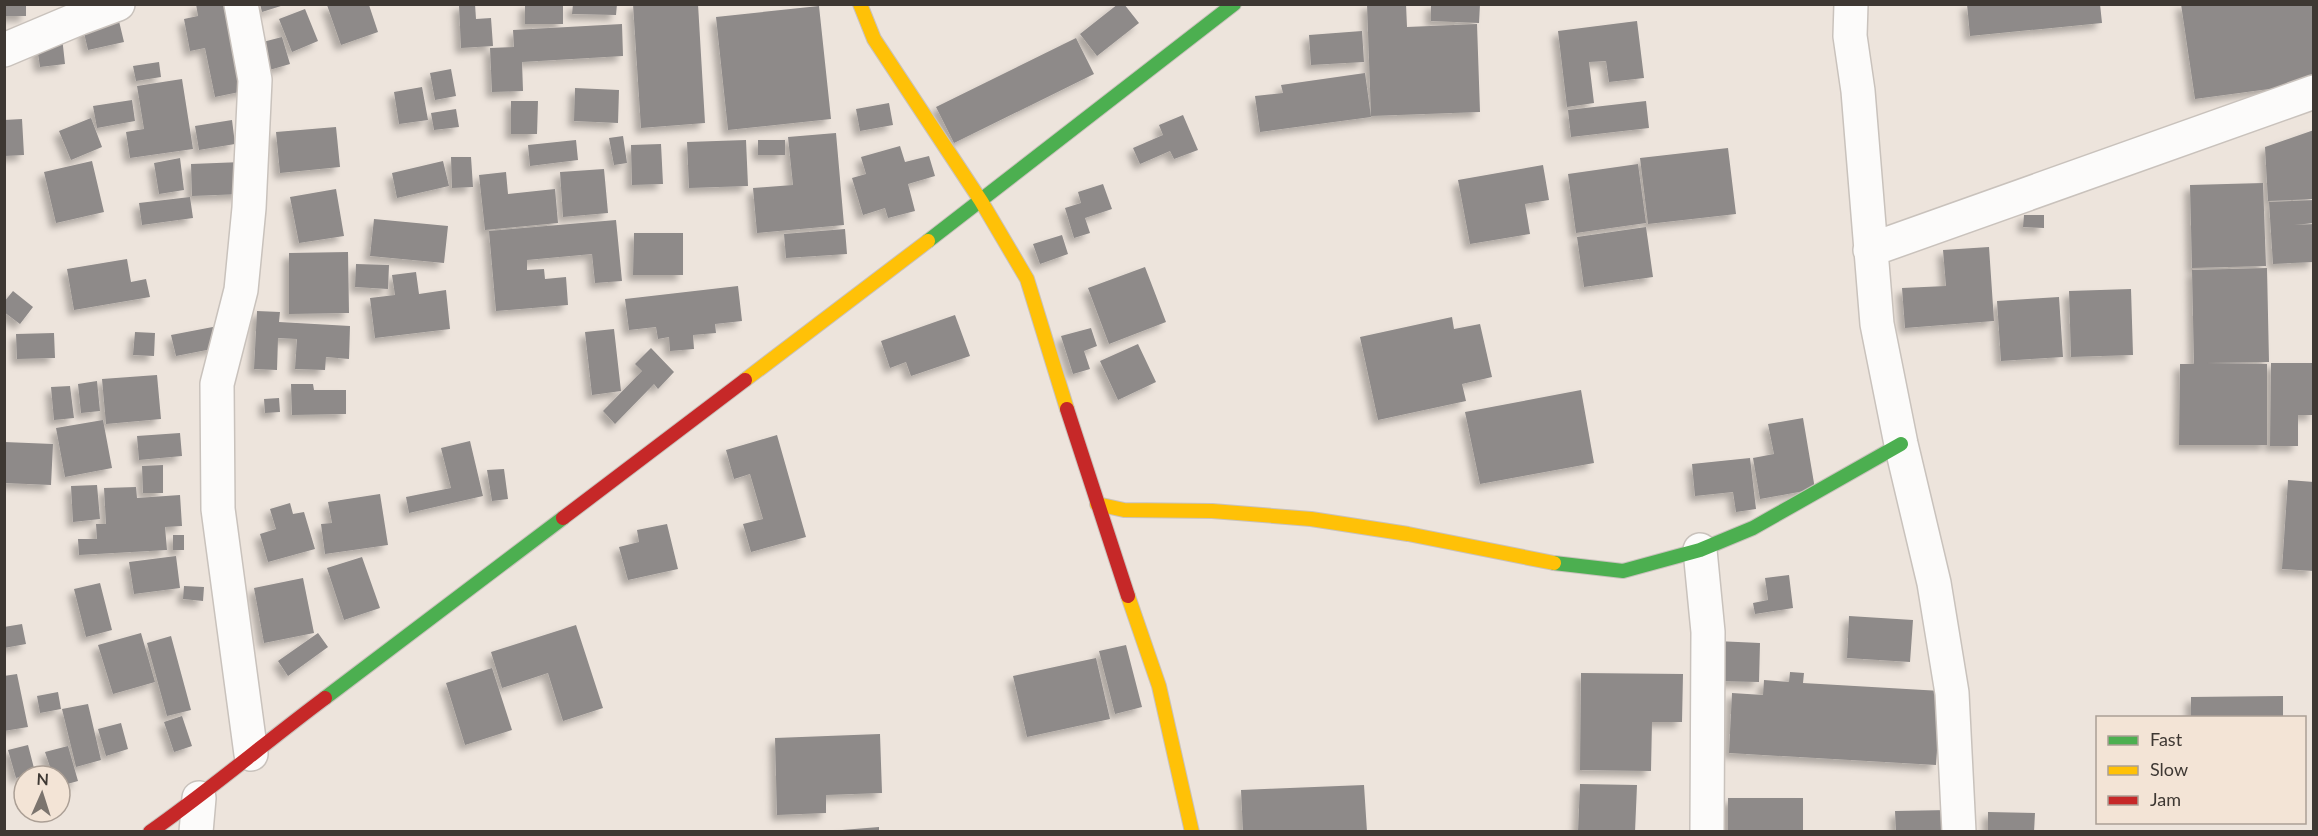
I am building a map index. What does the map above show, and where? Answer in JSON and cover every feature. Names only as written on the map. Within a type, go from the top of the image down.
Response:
[{"type":"street","points":[[4,50],[118,4]]},
{"type":"street","points":[[242,4],[255,92],[249,208],[241,290],[217,384],[218,508],[251,754]]},
{"type":"street","points":[[860,4],[874,39],[981,201],[1027,279],[1097,504],[1159,686],[1192,831]]},
{"type":"street","points":[[150,831],[199,798],[251,754],[981,201],[1234,4]]},
{"type":"street","points":[[1851,4],[1850,36],[1858,91],[1877,324],[1901,444],[1934,584],[1952,693],[1959,831]]},
{"type":"street","points":[[1870,249],[2313,92]]},
{"type":"street","points":[[1097,504],[1124,510],[1212,511],[1311,519],[1408,534],[1541,562],[1623,571],[1700,550],[1753,528],[1901,444]]},
{"type":"street","points":[[1700,550],[1708,632],[1707,831]]},
{"type":"street","points":[[196,831],[199,798]]},
{"type":"building","points":[[6,4],[26,4],[26,16],[6,16]]},
{"type":"building","points":[[196,4],[231,4],[249,90],[215,97],[205,48],[190,51],[184,19],[198,16]]},
{"type":"building","points":[[260,4],[283,4],[284,5],[262,12]]},
{"type":"building","points":[[475,4],[476,19],[491,18],[493,46],[461,48],[459,5]]},
{"type":"building","points":[[525,4],[563,4],[563,24],[525,24]]},
{"type":"building","points":[[573,4],[617,4],[616,15],[572,14]]},
{"type":"building","points":[[633,4],[698,4],[705,123],[641,128]]},
{"type":"building","points":[[1118,4],[1124,4],[1139,23],[1097,56],[1080,34]]},
{"type":"building","points":[[1367,4],[1406,4],[1407,27],[1477,24],[1480,112],[1371,116]]},
{"type":"building","points":[[1431,4],[1480,4],[1479,23],[1431,21]]},
{"type":"building","points":[[1967,4],[2100,4],[2102,23],[1970,36]]},
{"type":"building","points":[[2181,4],[2314,4],[2314,83],[2195,99]]},
{"type":"building","points":[[327,5],[369,5],[378,32],[341,45]]},
{"type":"building","points":[[819,6],[831,119],[728,130],[716,17]]},
{"type":"building","points":[[305,9],[318,41],[292,52],[279,19]]},
{"type":"building","points":[[118,17],[124,42],[88,50],[82,24]]},
{"type":"building","points":[[1637,21],[1644,78],[1609,82],[1606,61],[1589,62],[1594,103],[1567,107],[1558,31]]},
{"type":"building","points":[[622,24],[623,56],[522,62],[523,91],[492,92],[490,48],[514,47],[513,30]]},
{"type":"building","points":[[1362,31],[1364,62],[1311,65],[1309,35]]},
{"type":"building","points":[[62,37],[65,64],[40,67],[36,40]]},
{"type":"building","points":[[282,37],[290,64],[266,71],[259,43]]},
{"type":"building","points":[[1076,38],[1094,74],[954,143],[936,107]]},
{"type":"building","points":[[159,62],[161,77],[136,81],[133,66]]},
{"type":"building","points":[[451,69],[456,96],[435,100],[430,73]]},
{"type":"building","points":[[1365,73],[1371,117],[1260,132],[1255,96],[1283,93],[1281,85]]},
{"type":"building","points":[[182,79],[193,149],[130,158],[126,132],[144,129],[137,86]]},
{"type":"building","points":[[422,87],[428,120],[399,124],[394,92]]},
{"type":"building","points":[[575,88],[619,90],[618,123],[574,121]]},
{"type":"building","points":[[132,100],[135,121],[97,128],[93,106]]},
{"type":"building","points":[[511,101],[538,101],[537,134],[511,134]]},
{"type":"building","points":[[1646,101],[1649,128],[1571,137],[1568,110]]},
{"type":"building","points":[[889,103],[893,125],[860,131],[856,109]]},
{"type":"building","points":[[456,109],[459,127],[434,130],[431,113]]},
{"type":"building","points":[[1183,115],[1198,150],[1174,159],[1170,151],[1140,164],[1133,148],[1163,135],[1159,125]]},
{"type":"building","points":[[91,118],[102,147],[71,160],[59,131]]},
{"type":"building","points":[[22,119],[24,155],[4,156],[4,120]]},
{"type":"building","points":[[232,120],[235,144],[199,150],[195,126]]},
{"type":"building","points":[[336,127],[340,167],[280,173],[276,132]]},
{"type":"building","points":[[2314,130],[2314,199],[2268,201],[2265,147]]},
{"type":"building","points":[[836,133],[844,225],[757,233],[753,188],[793,185],[788,137]]},
{"type":"building","points":[[623,136],[627,163],[614,165],[609,138]]},
{"type":"building","points":[[576,140],[578,160],[530,166],[528,145]]},
{"type":"building","points":[[746,140],[748,186],[689,188],[687,142]]},
{"type":"building","points":[[758,140],[785,140],[785,155],[758,155]]},
{"type":"building","points":[[661,144],[663,184],[632,185],[631,145]]},
{"type":"building","points":[[900,146],[905,162],[929,156],[935,176],[908,184],[915,211],[888,218],[885,208],[863,215],[852,178],[866,174],[861,157]]},
{"type":"building","points":[[1728,148],[1736,214],[1648,224],[1640,158]]},
{"type":"building","points":[[451,157],[471,157],[473,187],[452,188]]},
{"type":"building","points":[[180,158],[184,190],[159,194],[154,163]]},
{"type":"building","points":[[92,161],[104,212],[56,223],[44,172]]},
{"type":"building","points":[[443,161],[449,186],[397,198],[392,173]]},
{"type":"building","points":[[242,162],[242,194],[192,196],[191,164]]},
{"type":"building","points":[[1638,164],[1646,223],[1576,233],[1568,174]]},
{"type":"building","points":[[1543,165],[1549,200],[1525,204],[1530,234],[1470,244],[1458,180]]},
{"type":"building","points":[[604,169],[608,213],[563,217],[560,172]]},
{"type":"building","points":[[506,172],[508,194],[555,189],[558,223],[485,230],[479,175]]},
{"type":"building","points":[[2263,183],[2266,266],[2192,268],[2190,185]]},
{"type":"building","points":[[1103,184],[1112,209],[1085,218],[1090,233],[1074,238],[1065,208],[1081,203],[1078,192]]},
{"type":"building","points":[[336,189],[344,236],[299,243],[290,197]]},
{"type":"building","points":[[190,197],[193,218],[142,225],[139,203]]},
{"type":"building","points":[[2314,200],[2314,223],[2294,225],[2314,224],[2314,262],[2273,264],[2269,202]]},
{"type":"building","points":[[2024,215],[2044,215],[2044,228],[2023,227]]},
{"type":"building","points":[[374,219],[448,226],[444,263],[370,256]]},
{"type":"building","points":[[616,220],[622,281],[595,283],[592,254],[527,260],[527,270],[544,269],[545,279],[566,277],[568,305],[496,311],[489,231]]},
{"type":"building","points":[[1646,227],[1653,277],[1584,287],[1577,237]]},
{"type":"building","points":[[845,229],[847,254],[786,258],[784,234]]},
{"type":"building","points":[[634,233],[683,233],[683,275],[633,275]]},
{"type":"building","points":[[1062,235],[1068,254],[1040,264],[1033,244]]},
{"type":"building","points":[[1989,247],[1994,321],[1905,328],[1902,288],[1946,286],[1943,250]]},
{"type":"building","points":[[348,252],[349,313],[289,314],[289,253]]},
{"type":"building","points":[[127,259],[131,282],[146,279],[150,297],[74,310],[67,269]]},
{"type":"building","points":[[356,264],[389,265],[388,289],[355,287]]},
{"type":"building","points":[[1145,267],[1166,322],[1109,344],[1088,288]]},
{"type":"building","points":[[2267,268],[2269,362],[2207,363],[2267,364],[2267,445],[2179,445],[2180,364],[2194,364],[2192,270]]},
{"type":"building","points":[[416,272],[419,294],[446,290],[450,329],[375,338],[370,298],[395,295],[392,275]]},
{"type":"building","points":[[738,286],[742,321],[715,324],[716,333],[693,335],[694,349],[670,351],[669,337],[658,339],[656,327],[629,330],[625,299]]},
{"type":"building","points":[[2131,289],[2133,355],[2071,357],[2069,291]]},
{"type":"building","points":[[13,291],[33,307],[20,324],[4,312],[4,302]]},
{"type":"building","points":[[2059,297],[2063,357],[2001,361],[1997,301]]},
{"type":"building","points":[[257,311],[280,312],[279,322],[350,326],[349,359],[326,357],[325,370],[295,369],[297,339],[278,338],[277,370],[254,369]]},
{"type":"building","points":[[955,315],[970,356],[911,376],[906,362],[890,368],[881,341]]},
{"type":"building","points":[[1452,317],[1454,329],[1480,324],[1492,377],[1462,384],[1466,401],[1378,420],[1360,337]]},
{"type":"building","points":[[218,326],[222,347],[176,356],[171,335]]},
{"type":"building","points":[[1091,328],[1097,346],[1084,351],[1090,369],[1073,374],[1061,336]]},
{"type":"building","points":[[614,329],[621,391],[592,395],[585,332]]},
{"type":"building","points":[[135,332],[155,333],[154,356],[133,355]]},
{"type":"building","points":[[54,333],[55,358],[17,359],[16,334]]},
{"type":"building","points":[[1138,344],[1156,382],[1118,400],[1100,361]]},
{"type":"building","points":[[651,348],[674,372],[658,389],[654,384],[615,424],[603,411],[642,371],[635,364]]},
{"type":"building","points":[[2271,363],[2314,363],[2314,415],[2298,415],[2298,446],[2270,446]]},
{"type":"building","points":[[157,375],[161,419],[106,424],[102,379]]},
{"type":"building","points":[[97,381],[100,411],[81,413],[78,384]]},
{"type":"building","points":[[291,384],[313,384],[314,390],[346,390],[346,414],[292,415]]},
{"type":"building","points":[[70,386],[74,418],[54,420],[51,387]]},
{"type":"building","points":[[1581,390],[1594,463],[1480,484],[1465,412]]},
{"type":"building","points":[[279,398],[280,412],[265,413],[264,399]]},
{"type":"building","points":[[1803,418],[1815,489],[1760,499],[1753,458],[1774,454],[1768,424]]},
{"type":"building","points":[[103,420],[112,468],[65,477],[56,428]]},
{"type":"building","points":[[180,433],[182,456],[139,460],[137,436]]},
{"type":"building","points":[[777,435],[806,537],[751,552],[743,524],[763,519],[750,474],[734,479],[726,450]]},
{"type":"building","points":[[470,441],[483,496],[409,513],[406,497],[451,488],[441,448]]},
{"type":"building","points":[[4,442],[53,444],[51,485],[4,483]]},
{"type":"building","points":[[1750,458],[1756,509],[1736,512],[1733,492],[1695,496],[1692,464]]},
{"type":"building","points":[[163,465],[163,493],[143,493],[142,466]]},
{"type":"building","points":[[504,469],[508,499],[492,501],[487,470]]},
{"type":"building","points":[[2288,480],[2314,482],[2314,571],[2282,569]]},
{"type":"building","points":[[97,485],[100,519],[73,522],[71,486]]},
{"type":"building","points":[[136,487],[137,498],[180,495],[182,526],[165,527],[167,550],[79,555],[78,539],[97,539],[96,524],[106,524],[104,488]]},
{"type":"building","points":[[380,494],[388,545],[325,554],[321,524],[332,523],[328,502]]},
{"type":"building","points":[[290,503],[293,514],[304,512],[315,549],[268,562],[260,534],[276,529],[270,509]]},
{"type":"building","points":[[667,524],[678,569],[628,580],[619,547],[639,542],[637,530]]},
{"type":"building","points":[[173,535],[184,535],[184,550],[173,550]]},
{"type":"building","points":[[176,556],[180,588],[134,594],[129,562]]},
{"type":"building","points":[[362,557],[380,608],[344,620],[327,568]]},
{"type":"building","points":[[1789,575],[1793,608],[1755,614],[1753,603],[1768,600],[1765,578]]},
{"type":"building","points":[[303,578],[314,633],[264,643],[254,588]]},
{"type":"building","points":[[100,583],[112,630],[86,637],[74,589]]},
{"type":"building","points":[[184,586],[204,587],[203,601],[183,599]]},
{"type":"building","points":[[1849,616],[1913,620],[1910,662],[1847,658]]},
{"type":"building","points":[[22,624],[26,644],[4,648],[4,627]]},
{"type":"building","points":[[576,625],[603,708],[563,721],[548,673],[502,688],[491,652]]},
{"type":"building","points":[[141,633],[155,682],[113,694],[98,645]]},
{"type":"building","points":[[318,633],[328,647],[288,676],[278,661]]},
{"type":"building","points":[[171,636],[191,710],[167,716],[147,643]]},
{"type":"building","points":[[1716,641],[1760,643],[1759,682],[1715,681]]},
{"type":"building","points":[[1126,645],[1142,707],[1115,714],[1099,651]]},
{"type":"building","points":[[1096,658],[1110,719],[1027,737],[1013,676]]},
{"type":"building","points":[[492,668],[512,730],[465,745],[446,683]]},
{"type":"building","points":[[1790,672],[1804,673],[1803,683],[1941,691],[1936,765],[1729,753],[1732,693],[1763,695],[1764,680],[1789,682]]},
{"type":"building","points":[[1581,673],[1683,674],[1682,722],[1652,722],[1651,771],[1580,770]]},
{"type":"building","points":[[17,674],[28,727],[4,731],[4,676]]},
{"type":"building","points":[[58,692],[61,709],[40,713],[37,696]]},
{"type":"building","points":[[2283,696],[2283,716],[2191,716],[2191,697]]},
{"type":"building","points":[[88,704],[101,760],[76,767],[62,709]]},
{"type":"building","points":[[182,716],[192,746],[174,752],[164,722]]},
{"type":"building","points":[[121,723],[128,749],[106,756],[98,729]]},
{"type":"building","points":[[880,734],[882,793],[826,795],[826,813],[777,815],[775,738]]},
{"type":"building","points":[[28,745],[33,764],[12,764],[8,750]]},
{"type":"building","points":[[68,746],[78,781],[72,783],[72,764],[49,764],[45,752]]},
{"type":"building","points":[[1580,784],[1637,785],[1635,832],[1578,832]]},
{"type":"building","points":[[1364,785],[1367,832],[1243,832],[1241,790]]},
{"type":"building","points":[[1728,798],[1803,798],[1803,832],[1728,832]]},
{"type":"building","points":[[1949,810],[1950,832],[1896,832],[1895,811]]},
{"type":"building","points":[[1988,812],[2035,813],[2034,832],[1988,832]]},
{"type":"building","points":[[879,827],[879,832],[842,832],[842,830]]},
{"type":"traffic: fast","points":[[928,241],[1234,4]]},
{"type":"traffic: fast","points":[[1554,563],[1623,571],[1700,550],[1753,528],[1901,444]]},
{"type":"traffic: fast","points":[[325,698],[563,518]]},
{"type":"traffic: slow","points":[[860,4],[874,39],[981,201],[1027,279],[1067,409]]},
{"type":"traffic: slow","points":[[745,380],[928,241]]},
{"type":"traffic: slow","points":[[1097,504],[1124,510],[1212,511],[1311,519],[1408,534],[1554,563]]},
{"type":"traffic: slow","points":[[1128,596],[1159,686],[1192,832]]},
{"type":"traffic: jam","points":[[563,518],[745,380]]},
{"type":"traffic: jam","points":[[1067,409],[1128,596]]},
{"type":"traffic: jam","points":[[150,832],[325,698]]}]
